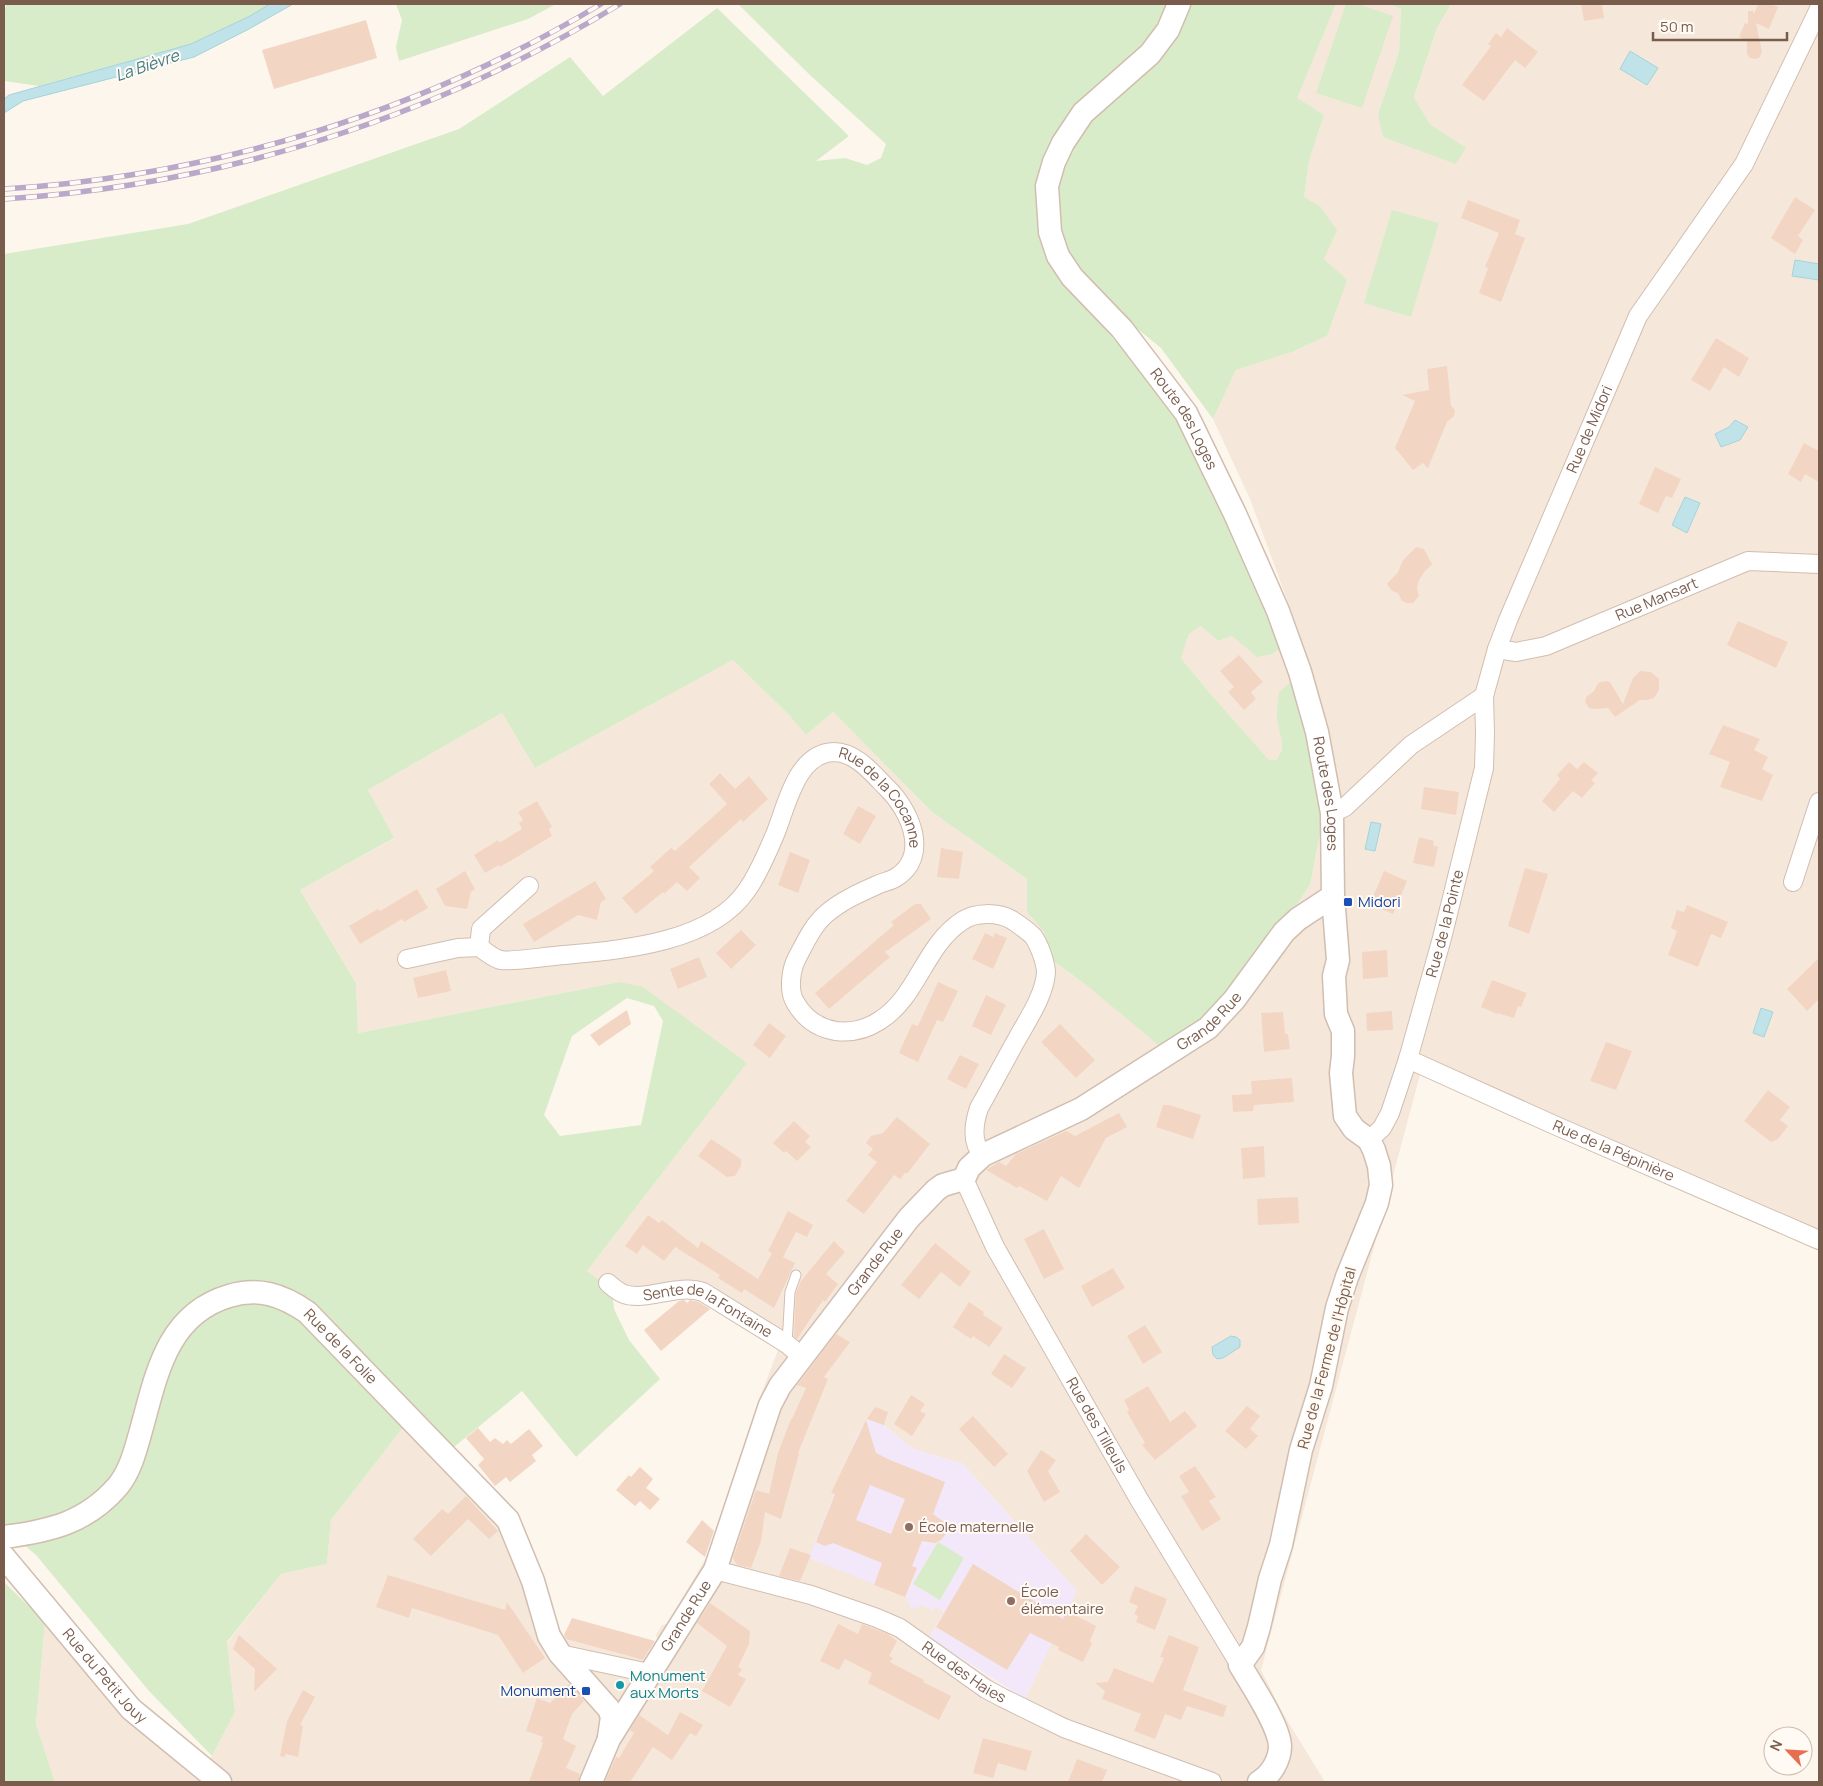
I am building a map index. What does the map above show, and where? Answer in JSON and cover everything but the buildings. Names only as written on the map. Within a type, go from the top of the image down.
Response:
[{"type":"street","name":"Route des Loges","points":[[1179,4],[1168,30],[1150,54],[1083,113],[1063,143],[1054,162],[1047,186],[1050,232],[1058,256],[1072,277],[1122,329],[1186,413],[1208,455],[1278,611],[1300,672],[1317,732],[1332,813],[1333,896]]},
{"type":"street","name":"Rue de Midori","points":[[1484,696],[1497,649],[1638,316],[1744,164],[1819,9]]},
{"type":"street","name":"Rue Mansart","points":[[1497,649],[1516,652],[1546,646],[1748,561],[1819,564]]},
{"type":"street","points":[[1332,813],[1345,807],[1411,745],[1484,696]]},
{"type":"street","name":"Rue de la Pointe","points":[[1369,1140],[1382,1128],[1390,1113],[1408,1059],[1442,938],[1484,768],[1484,696]]},
{"type":"street","name":"Rue de la Cocanne","points":[[479,947],[501,960],[620,950],[664,940],[703,927],[723,914],[746,892],[776,833],[798,777],[805,766],[819,756],[833,752],[846,754],[859,761],[890,791],[905,810],[915,836],[912,859],[898,876],[844,900],[823,916],[807,938],[793,965],[792,997],[810,1021],[827,1030],[843,1032],[861,1031],[887,1017],[900,1004],[945,936],[964,919],[984,914],[1002,917],[1012,920],[1033,937],[1041,952],[1046,970],[1035,1007],[979,1108],[974,1122],[974,1138],[983,1155]]},
{"type":"street","points":[[1793,882],[1819,802]]},
{"type":"street","points":[[407,959],[458,948],[479,947],[481,929],[529,886]]},
{"type":"street","name":"Rue de la Ferme de l'Hôpital","points":[[1240,1664],[1253,1647],[1259,1627],[1270,1579],[1282,1545],[1301,1450],[1321,1386],[1337,1308],[1347,1277],[1378,1203],[1381,1185],[1379,1166],[1369,1140],[1354,1129],[1345,1116],[1341,1074],[1344,1056],[1343,1031],[1336,1014],[1334,976],[1338,960],[1333,896]]},
{"type":"street","name":"Grande Rue","points":[[591,1782],[609,1739],[715,1570],[770,1405],[780,1386],[794,1350],[909,1218],[936,1190],[964,1179],[969,1168],[983,1155],[1082,1109],[1208,1028],[1234,1000],[1284,932],[1298,919],[1333,896]]},
{"type":"street","name":"Rue de la Pépinière","points":[[1408,1059],[1819,1240]]},
{"type":"street","name":"Rue des Tilleuls","points":[[964,1179],[999,1256],[1140,1501],[1240,1664]]},
{"type":"street","name":"Sente de la Fontaine","points":[[608,1283],[618,1292],[630,1296],[691,1288],[794,1350]]},
{"type":"street","name":"Rue de la Folie","points":[[4,1537],[47,1531],[72,1522],[98,1505],[118,1485],[133,1460],[159,1368],[165,1352],[179,1329],[196,1312],[214,1301],[236,1294],[255,1292],[273,1294],[291,1301],[307,1312],[508,1520],[534,1581],[549,1636],[560,1654],[610,1709],[612,1717],[609,1739]]},
{"type":"street","name":"Rue du Petit Jouy","points":[[4,1557],[131,1709],[220,1782]]},
{"type":"street","name":"Rue des Haies","points":[[715,1570],[811,1595],[877,1618],[900,1628],[986,1689],[1064,1728],[1212,1782]]},
{"type":"street","points":[[560,1654],[648,1674]]},
{"type":"street","points":[[1240,1664],[1277,1733],[1280,1747],[1278,1760],[1272,1770],[1259,1782]]},
{"type":"lane","points":[[794,1350],[790,1292],[796,1275]]},
{"type":"shaded area","points":[[1336,4],[1389,4],[1401,9],[1399,52],[1378,114],[1465,148],[1430,124],[1414,97],[1437,28],[1451,4],[1819,4],[1819,1248],[1421,1071],[1261,1670],[1282,1712],[1325,1782],[55,1782],[36,1724],[45,1622],[198,1774],[212,1756],[235,1712],[227,1643],[281,1574],[327,1564],[331,1520],[405,1425],[454,1447],[514,1510],[523,1526],[563,1638],[646,1661],[658,1641],[656,1635],[662,1625],[667,1624],[719,1536],[759,1400],[778,1350],[692,1292],[612,1289],[587,1271],[747,1063],[619,982],[358,1033],[356,983],[300,890],[393,839],[368,790],[502,713],[535,768],[733,660],[789,715],[806,735],[833,712],[932,812],[1027,879],[1027,912],[1044,932],[1053,961],[1085,984],[1223,997],[1295,907],[1310,885],[1321,829],[1277,719],[1283,740],[1280,754],[1276,760],[1269,760],[1181,658],[1189,634],[1201,626],[1218,641],[1232,636],[1243,644],[1282,647],[1299,632],[1250,499],[1213,419],[1236,370],[1292,352],[1327,336],[1320,206],[1304,197],[1309,161],[1324,115],[1296,99]],"holes":[[[884,1425],[913,1449],[963,1464],[1076,1590],[1025,1699],[929,1638],[944,1612],[936,1607],[923,1605],[906,1597],[829,1509],[858,1433]]]},
{"type":"shaded area","name":"École maternelle","points":[[867,1419],[884,1425],[913,1449],[963,1464],[1077,1591],[1025,1699],[929,1638],[944,1612],[936,1607],[933,1611],[923,1605],[911,1609],[906,1597],[809,1558],[858,1433]]},
{"type":"green space","points":[[7,4],[270,4],[250,16],[191,44],[39,86],[4,81],[4,11]]},
{"type":"green space","points":[[396,4],[556,4],[528,19],[399,61],[396,47],[402,20]]},
{"type":"green space","points":[[738,4],[1167,4],[1153,32],[1041,169],[1037,226],[1056,274],[1164,396],[1194,447],[1282,647],[1272,654],[1257,657],[1232,636],[1218,641],[1201,626],[1189,634],[1181,658],[1269,760],[1276,760],[1280,755],[1282,744],[1277,717],[1279,692],[1292,681],[1298,695],[1321,806],[1321,829],[1310,885],[1295,907],[1211,1011],[1162,1048],[1085,984],[1053,961],[1044,932],[1027,912],[1027,879],[932,812],[833,712],[806,735],[789,715],[733,660],[535,768],[502,713],[368,790],[394,838],[300,890],[356,983],[358,1033],[619,982],[643,987],[747,1063],[587,1271],[612,1289],[614,1309],[629,1340],[660,1379],[576,1457],[522,1391],[454,1447],[405,1425],[331,1520],[327,1564],[281,1574],[227,1642],[235,1712],[212,1756],[149,1691],[36,1555],[4,1528],[4,254],[188,224],[459,129],[570,57],[603,96],[717,8],[849,136],[816,161],[845,158],[867,165],[881,158],[886,144],[812,77]],"holes":[[[627,998],[654,1006],[663,1021],[641,1125],[560,1136],[544,1115],[572,1036]]]},
{"type":"green space","points":[[1186,4],[1336,4],[1297,98],[1324,115],[1309,161],[1304,197],[1320,206],[1337,230],[1324,259],[1347,280],[1327,336],[1292,352],[1236,370],[1213,419],[1161,348],[1108,305],[1080,279],[1058,227],[1055,183],[1063,153],[1109,103]]},
{"type":"green space","points":[[1346,4],[1358,4],[1393,16],[1362,108],[1316,93]]},
{"type":"green space","points":[[1389,4],[1451,4],[1437,28],[1414,97],[1430,124],[1466,148],[1456,164],[1383,137],[1378,114],[1399,52],[1401,9]]},
{"type":"green space","points":[[1392,210],[1439,223],[1411,317],[1364,303]]},
{"type":"green space","points":[[938,1542],[964,1558],[940,1600],[913,1584]]},
{"type":"green space","points":[[4,1582],[45,1622],[36,1724],[55,1782],[4,1782]]},
{"type":"water","name":"La Bièvre","points":[[270,4],[293,4],[194,57],[23,101],[4,113],[4,99],[9,95],[191,44],[250,16]]},
{"type":"water","points":[[1630,51],[1658,68],[1647,85],[1620,69]]},
{"type":"water","points":[[1795,260],[1819,264],[1819,280],[1792,276]]},
{"type":"water","points":[[1735,420],[1748,427],[1740,440],[1721,447],[1715,434],[1729,427]]},
{"type":"water","points":[[1685,497],[1700,503],[1687,533],[1672,525]]},
{"type":"water","points":[[1371,822],[1381,824],[1375,851],[1365,849]]},
{"type":"water","points":[[1761,1008],[1773,1012],[1764,1037],[1753,1033]]},
{"type":"water","points":[[1231,1336],[1240,1340],[1240,1347],[1223,1358],[1217,1359],[1213,1355],[1212,1347]]},
{"type":"railway","points":[[4,189],[82,182],[160,170],[238,153],[314,132],[389,107],[462,77],[533,42],[601,4]]},
{"type":"railway","points":[[4,199],[85,191],[166,179],[246,161],[324,139],[401,112],[476,81],[549,45],[620,4]]},
{"type":"place","name":"Midori","points":[[1348,902]]},
{"type":"place","name":"École maternelle","points":[[909,1527]]},
{"type":"place","name":"École élémentaire","points":[[1011,1601]]},
{"type":"place","name":"Monument aux Morts","points":[[620,1685]]},
{"type":"place","name":"Monument","points":[[586,1691]]}]
